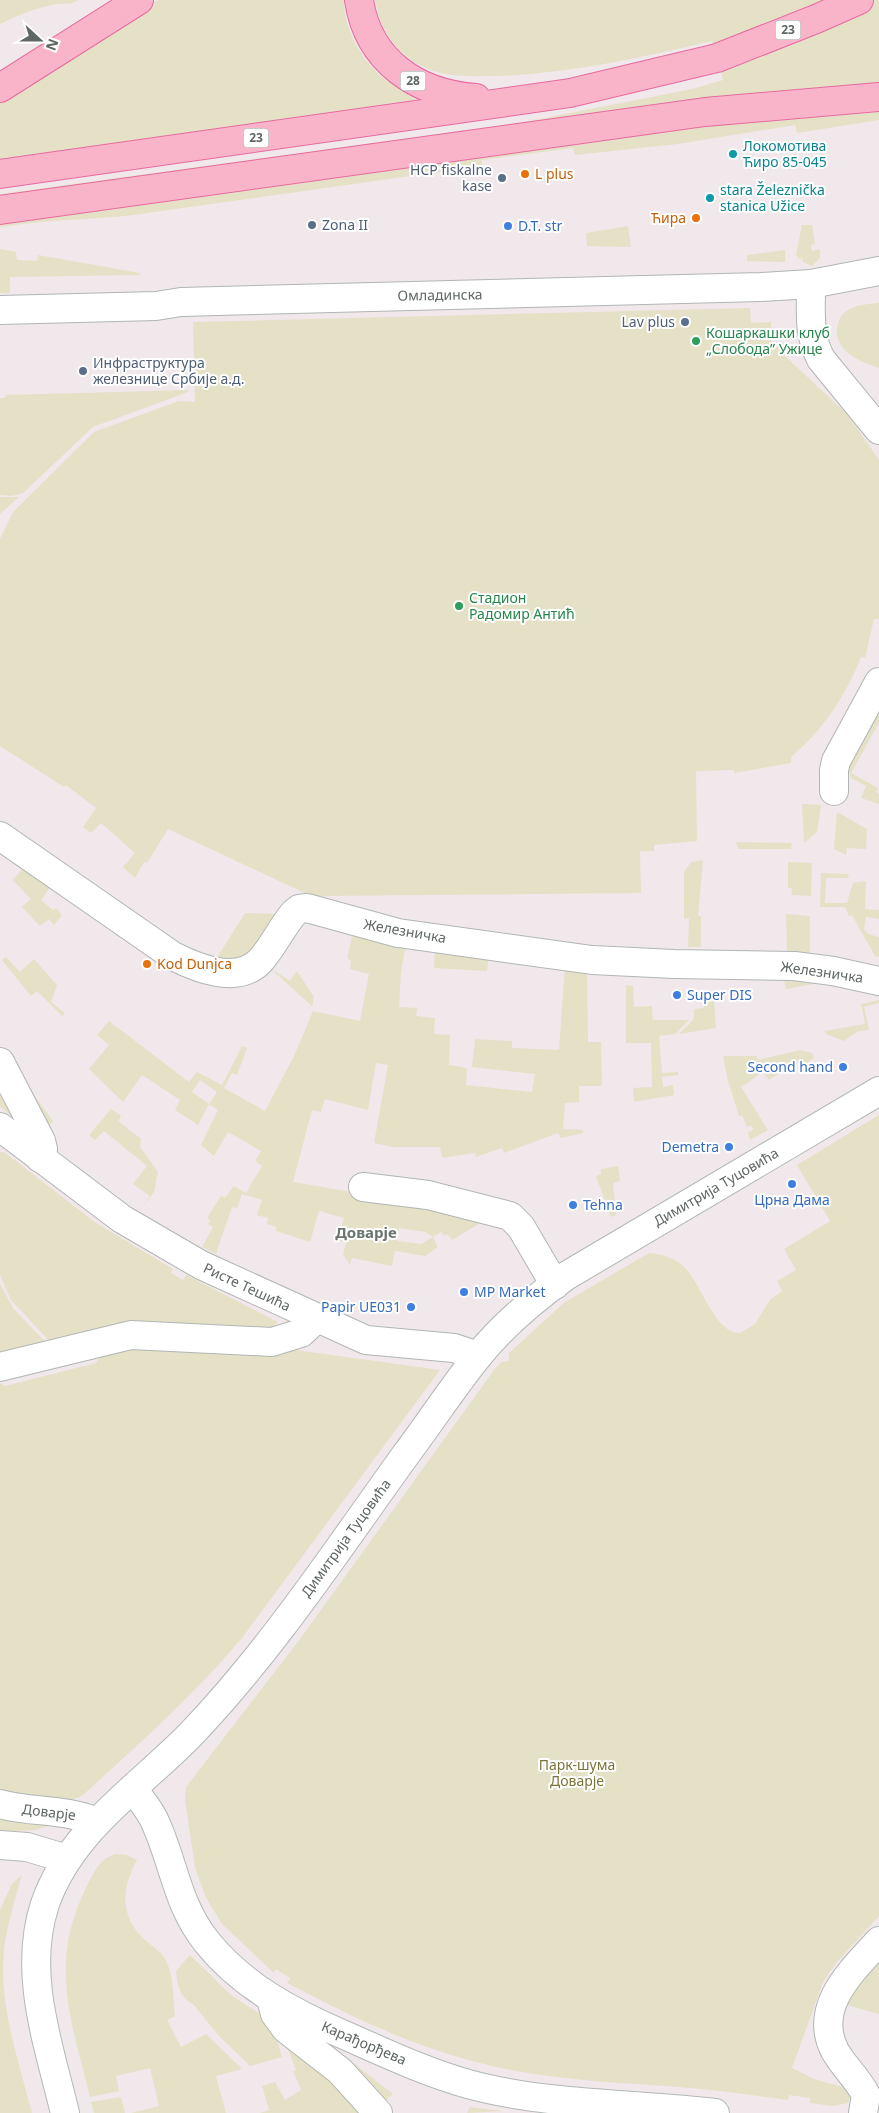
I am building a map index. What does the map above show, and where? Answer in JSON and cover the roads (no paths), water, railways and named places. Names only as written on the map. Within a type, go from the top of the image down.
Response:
[{"type":"main road","points":[[0,88],[139,0]]},
{"type":"main road","name":"28","points":[[358,0],[366,29],[374,44],[382,56],[404,75],[428,89],[444,94],[512,101]]},
{"type":"main road","name":"23","points":[[0,174],[512,101],[621,82],[717,58],[859,0]]},
{"type":"main road","points":[[0,210],[705,112],[879,97]]},
{"type":"street","name":"Омладинска","points":[[0,310],[156,306],[181,302],[761,287],[811,284],[879,271]]},
{"type":"street","points":[[811,284],[811,332],[816,349],[879,430]]},
{"type":"street","points":[[834,791],[836,761],[879,682]]},
{"type":"street","name":"Железничка","points":[[0,836],[173,956],[198,968],[219,972],[241,972],[253,968],[268,951],[294,913],[299,909],[307,908],[398,933],[592,960],[665,964],[794,966],[833,971],[879,981]]},
{"type":"street","points":[[0,1062],[41,1141],[43,1149],[40,1158]]},
{"type":"street","name":"Димитрија Туцовића","points":[[65,2113],[39,2002],[36,1978],[40,1924],[49,1896],[67,1859],[97,1822],[198,1726],[261,1652],[478,1356],[520,1313],[554,1285],[879,1090]]},
{"type":"street","name":"Ристе Тешића","points":[[0,1127],[93,1199],[161,1243],[201,1265],[316,1319],[366,1340],[454,1348],[478,1356]]},
{"type":"street","points":[[363,1187],[428,1195],[510,1216],[522,1227],[554,1285]]},
{"type":"street","points":[[0,1367],[131,1335],[272,1342],[300,1332],[316,1319]]},
{"type":"street","name":"Карађорђева","points":[[133,1789],[157,1825],[181,1897],[195,1926],[225,1962],[271,1998],[304,2017],[383,2052],[469,2084],[529,2095],[715,2113]]},
{"type":"street","name":"Доварје","points":[[0,1804],[17,1809],[68,1812],[97,1822]]},
{"type":"street","points":[[0,1846],[27,1847],[67,1859]]},
{"type":"street","points":[[863,2113],[866,2096],[835,2050],[829,2035],[828,2015],[834,1999],[847,1976],[879,1940]]},
{"type":"street","points":[[271,1998],[275,2014],[286,2029],[340,2071],[378,2113]]},
{"type":"place","name":"Локомотива Ћиро 85-045","points":[[733,154]]},
{"type":"place","name":"L plus","points":[[525,174]]},
{"type":"place","name":"HCP fiskalne kase","points":[[502,178]]},
{"type":"place","name":"stara Železnička stanica Užice","points":[[710,198]]},
{"type":"place","name":"Ћира","points":[[696,218]]},
{"type":"place","name":"Zona II","points":[[312,225]]},
{"type":"place","name":"D.T. str","points":[[508,226]]},
{"type":"place","name":"Lav plus","points":[[685,322]]},
{"type":"place","name":"Кошаркашки клуб „Слобода” Ужице","points":[[696,341]]},
{"type":"place","name":"Инфраструктура железнице Србије а.д.","points":[[83,371]]},
{"type":"place","name":"Стадион Радомир Антић","points":[[459,606]]},
{"type":"place","name":"Kod Dunjca","points":[[147,964]]},
{"type":"place","name":"Super DIS","points":[[677,995]]},
{"type":"place","name":"Second hand","points":[[843,1067]]},
{"type":"place","name":"Demetra","points":[[729,1147]]},
{"type":"place","name":"Црна Дама","points":[[792,1184]]},
{"type":"place","name":"Tehna","points":[[573,1205]]},
{"type":"place","name":"MP Market","points":[[464,1292]]},
{"type":"place","name":"Papir UE031","points":[[411,1307]]},
{"type":"district","name":"Доварје","points":[[366,1233]]},
{"type":"park label","name":"Парк-шума Доварје","points":[[577,1774]]}]
